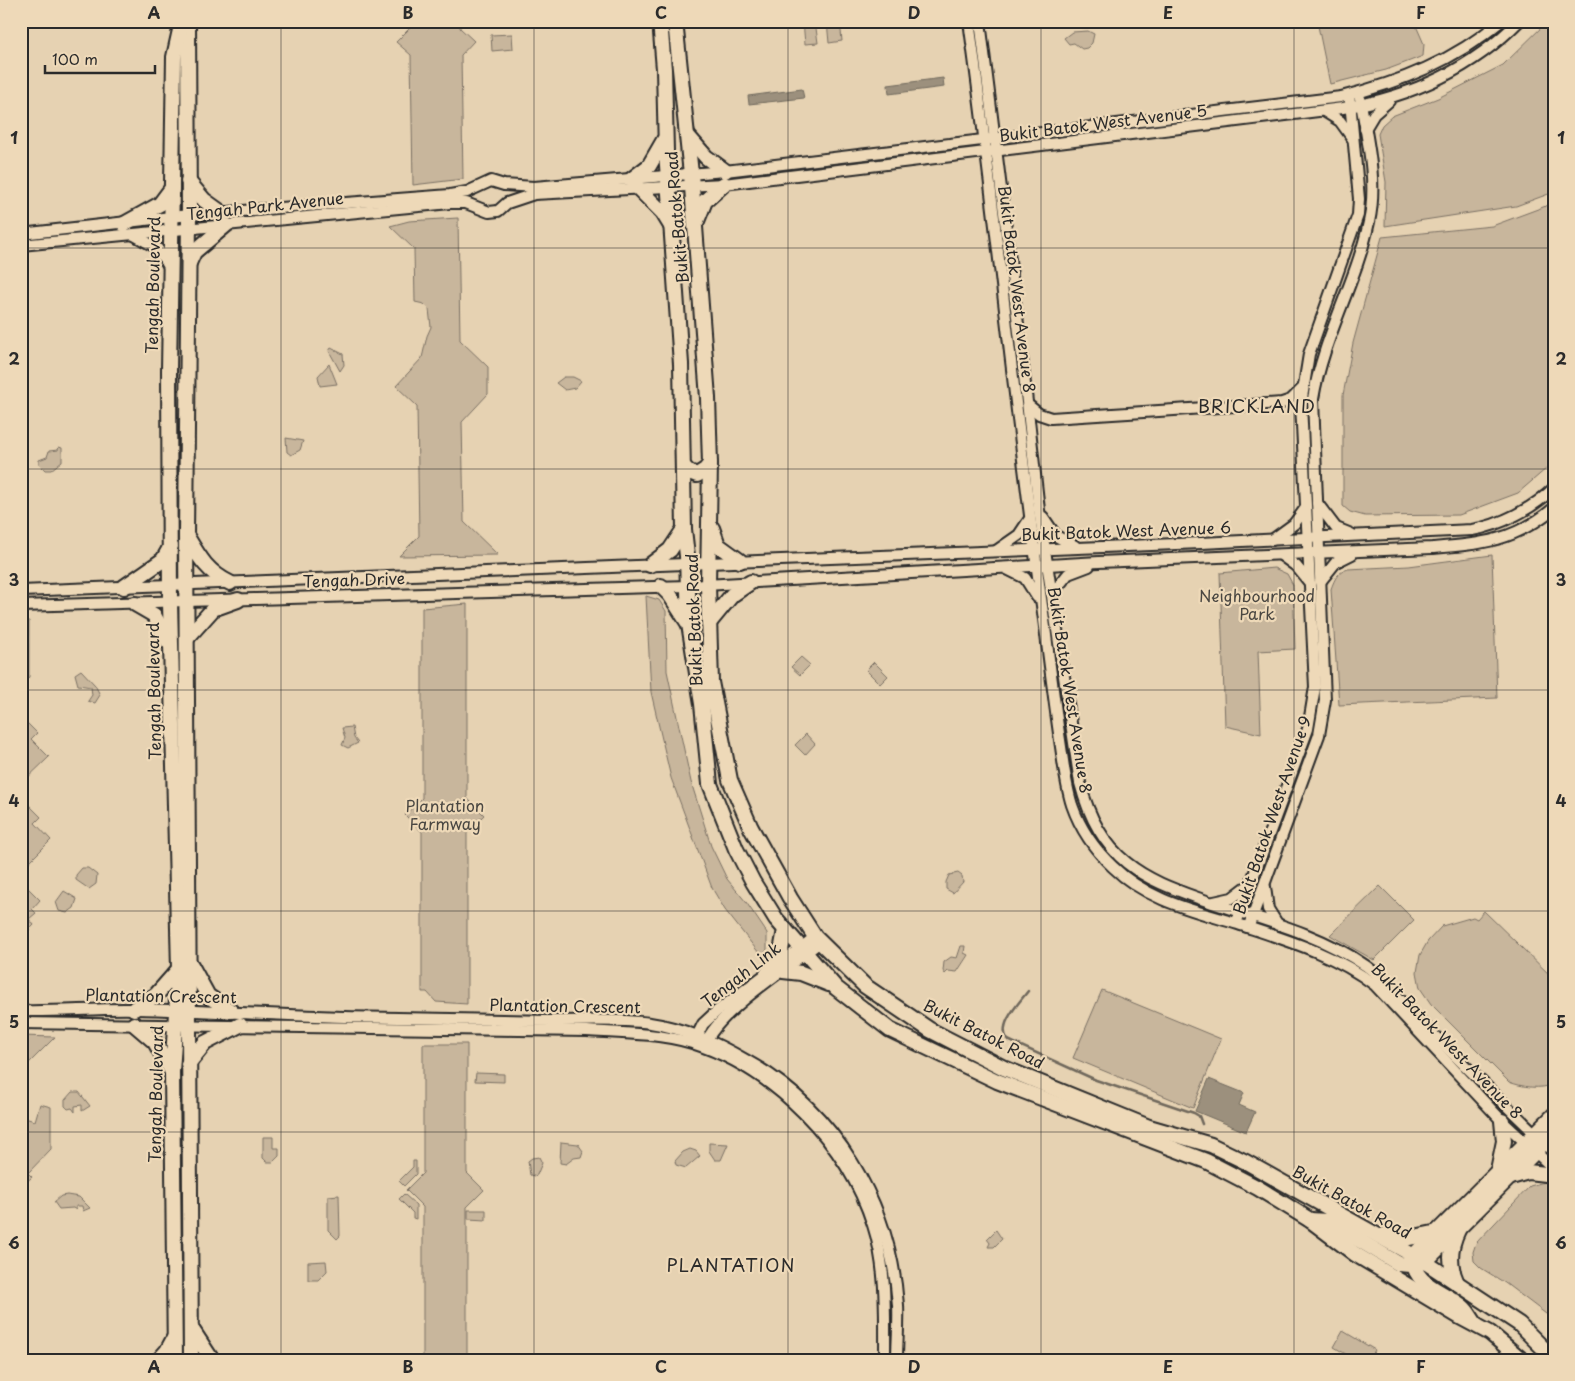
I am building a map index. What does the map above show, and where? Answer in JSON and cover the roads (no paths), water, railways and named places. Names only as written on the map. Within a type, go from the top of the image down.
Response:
[{"type":"main road","name":"Tengah Boulevard","points":[[182,21],[174,57],[169,371],[171,650],[184,966]]},
{"type":"main road","name":"Tengah Boulevard","points":[[175,1360],[172,1072],[182,1018],[184,966],[188,637],[186,535],[189,263],[188,21]]},
{"type":"main road","name":"Bukit Batok Road","points":[[660,21],[664,69],[668,182],[681,364],[684,529],[689,624],[702,704],[710,784],[736,849],[753,882],[785,930],[836,988],[890,1030],[997,1082],[1206,1161],[1258,1188],[1310,1220],[1355,1254],[1475,1323],[1522,1360]]},
{"type":"main road","name":"Bukit Batok Road","points":[[675,21],[692,180],[706,363],[710,464],[708,585],[711,682],[730,780],[771,868],[818,940],[865,986],[930,1030],[1022,1075],[1149,1127],[1211,1145],[1315,1199],[1376,1234],[1417,1261],[1458,1283],[1519,1324],[1554,1359]]},
{"type":"main road","points":[[687,134],[724,177],[705,201],[695,226]]},
{"type":"main road","points":[[666,137],[649,166],[635,184],[663,213],[671,226]]},
{"type":"main road","points":[[188,181],[224,219],[194,252],[189,263]]},
{"type":"main road","points":[[124,224],[160,204],[172,188]]},
{"type":"main road","points":[[681,364],[693,357],[700,358],[706,363]]},
{"type":"main road","points":[[683,466],[689,472],[697,475],[710,464]]},
{"type":"main road","points":[[709,520],[718,545],[740,560]]},
{"type":"main road","points":[[650,565],[670,550],[684,529]]},
{"type":"main road","points":[[186,535],[206,567],[215,576],[230,583]]},
{"type":"main road","points":[[124,587],[163,560],[171,546]]},
{"type":"main road","points":[[709,624],[732,595],[751,582]]},
{"type":"main road","points":[[661,586],[670,594],[689,624]]},
{"type":"main road","points":[[188,637],[214,609],[238,600]]},
{"type":"main road","points":[[135,604],[154,615],[162,627],[171,650]]},
{"type":"main road","points":[[767,974],[781,951],[785,930]]},
{"type":"main road","points":[[134,1009],[156,994],[184,966],[208,996],[231,1011]]},
{"type":"main road","points":[[783,971],[812,976],[836,988]]},
{"type":"main road","name":"Tengah Boulevard","points":[[182,1018],[188,1064],[191,1360]]},
{"type":"main road","points":[[134,1024],[155,1042],[172,1072]]},
{"type":"main road","points":[[188,1064],[205,1043],[240,1025]]},
{"type":"main road","points":[[1417,1261],[1438,1232],[1541,1143],[1554,1115]]},
{"type":"main road","points":[[1310,1220],[1326,1222],[1399,1264],[1417,1261],[1459,1227],[1504,1173],[1502,1121]]},
{"type":"main road","points":[[1504,1173],[1528,1172],[1554,1175]]},
{"type":"main road","points":[[1458,1283],[1450,1262],[1454,1237],[1459,1227]]},
{"type":"main road","points":[[1376,1234],[1405,1238],[1438,1232]]},
{"type":"main road","points":[[1417,1261],[1425,1284],[1465,1308],[1475,1323]]},
{"type":"main road","points":[[192,1330],[212,1360]]},
{"type":"main road","points":[[159,1360],[168,1351],[175,1335]]},
{"type":"street","name":"Bukit Batok West Avenue 8","points":[[969,21],[991,153],[1028,405],[1039,510],[1080,783],[1089,813],[1104,839],[1126,863],[1158,883],[1304,934],[1365,965],[1382,979],[1414,1016],[1541,1143],[1554,1169]]},
{"type":"street","name":"Bukit Batok West Avenue 8","points":[[980,21],[989,140]]},
{"type":"street","name":"Bukit Batok West Avenue 5","points":[[724,177],[989,140],[1354,94],[1420,73],[1459,52],[1501,21]]},
{"type":"street","name":"Bukit Batok West Avenue 5","points":[[668,182],[991,153],[1351,107],[1394,98],[1430,84],[1466,64],[1500,39],[1519,21]]},
{"type":"street","name":"Bukit Batok West Avenue 9","points":[[1312,538],[1316,500],[1313,399],[1317,373],[1369,221],[1372,177],[1362,104],[1354,94]]},
{"type":"street","name":"Bukit Batok West Avenue 9","points":[[1248,928],[1319,735],[1325,700],[1312,538],[1305,509],[1300,418],[1302,389],[1309,354],[1358,215],[1359,199],[1351,107],[1354,94]]},
{"type":"street","points":[[1365,130],[1378,110],[1394,98]]},
{"type":"street","points":[[1324,111],[1340,121],[1354,141]]},
{"type":"street","name":"Bukit Batok West Avenue 8","points":[[991,153],[1035,565],[1067,785],[1072,806],[1089,839],[1101,855],[1122,876],[1164,902],[1318,952],[1357,970],[1396,1006],[1502,1121],[1541,1143]]},
{"type":"street","name":"Tengah Park Avenue","points":[[224,219],[450,195],[467,192],[491,181],[504,185],[534,187],[668,182]]},
{"type":"street","name":"Tengah Park Avenue","points":[[21,234],[124,224],[189,222],[450,203],[466,204],[489,212],[498,211],[507,203],[534,194],[635,184]]},
{"type":"street","points":[[504,185],[508,194],[507,203]]},
{"type":"street","name":"Tengah Park Avenue","points":[[21,245],[134,235],[172,223]]},
{"type":"street","points":[[134,235],[156,248],[172,271]]},
{"type":"street","points":[[1028,405],[1036,412],[1052,418],[1282,403],[1291,400],[1302,389]]},
{"type":"street","points":[[1282,403],[1291,408],[1300,418]]},
{"type":"street","points":[[1031,431],[1052,418]]},
{"type":"street","name":"Bukit Batok West Avenue 6","points":[[687,564],[740,560],[1271,540],[1483,528],[1528,508],[1554,488]]},
{"type":"street","points":[[1316,500],[1336,528],[1354,536]]},
{"type":"street","name":"Bukit Batok West Avenue 6","points":[[688,586],[1048,564],[1358,552],[1485,544],[1523,529],[1554,508]]},
{"type":"street","points":[[1271,540],[1294,524],[1305,509]]},
{"type":"street","points":[[1039,510],[1056,536],[1079,547]]},
{"type":"street","points":[[994,551],[1019,535],[1029,520]]},
{"type":"street","points":[[1281,555],[1315,583],[1336,562],[1358,552]]},
{"type":"street","points":[[1052,594],[1068,574],[1099,562]]},
{"type":"street","name":"Tengah Drive","points":[[21,591],[687,564]]},
{"type":"street","points":[[1002,567],[1017,572],[1025,578],[1041,607]]},
{"type":"street","name":"Bukit Batok West Avenue 9","points":[[1236,924],[1308,729],[1316,687],[1311,626],[1315,583]]},
{"type":"street","name":"Tengah Drive","points":[[21,606],[688,586]]},
{"type":"street","points":[[1267,876],[1266,901],[1278,925]]},
{"type":"street","points":[[1211,903],[1227,900],[1238,895],[1252,880]]},
{"type":"street","name":"Tengah Link","points":[[695,1039],[704,1024],[718,1011],[767,974],[818,940]]},
{"type":"street","name":"Tengah Link","points":[[706,1044],[713,1030],[727,1015],[783,971],[803,951]]},
{"type":"street","name":"Plantation Crescent","points":[[21,1011],[134,1009],[182,1018],[240,1025],[586,1026],[650,1023],[695,1039],[754,1064],[804,1101],[827,1125],[861,1175],[881,1223],[898,1304],[897,1360]]},
{"type":"street","name":"Plantation Crescent","points":[[21,1023],[134,1024],[231,1011],[310,1018],[586,1026]]},
{"type":"street","name":"Plantation Crescent","points":[[706,1044],[750,1071],[797,1107],[834,1150],[854,1180],[873,1224],[882,1266],[885,1305],[885,1360]]},
{"type":"waterway","points":[[1028,991],[1007,1022],[1005,1034],[1008,1040],[1096,1080],[1194,1113],[1199,1116],[1202,1124]]},
{"type":"district","name":"BRICKLAND","points":[[1257,407]]},
{"type":"district","name":"PLANTATION","points":[[731,1266]]},
{"type":"park label","name":"Neighbourhood Park","points":[[1257,605]]},
{"type":"park label","name":"Plantation Farmway","points":[[445,815]]}]
